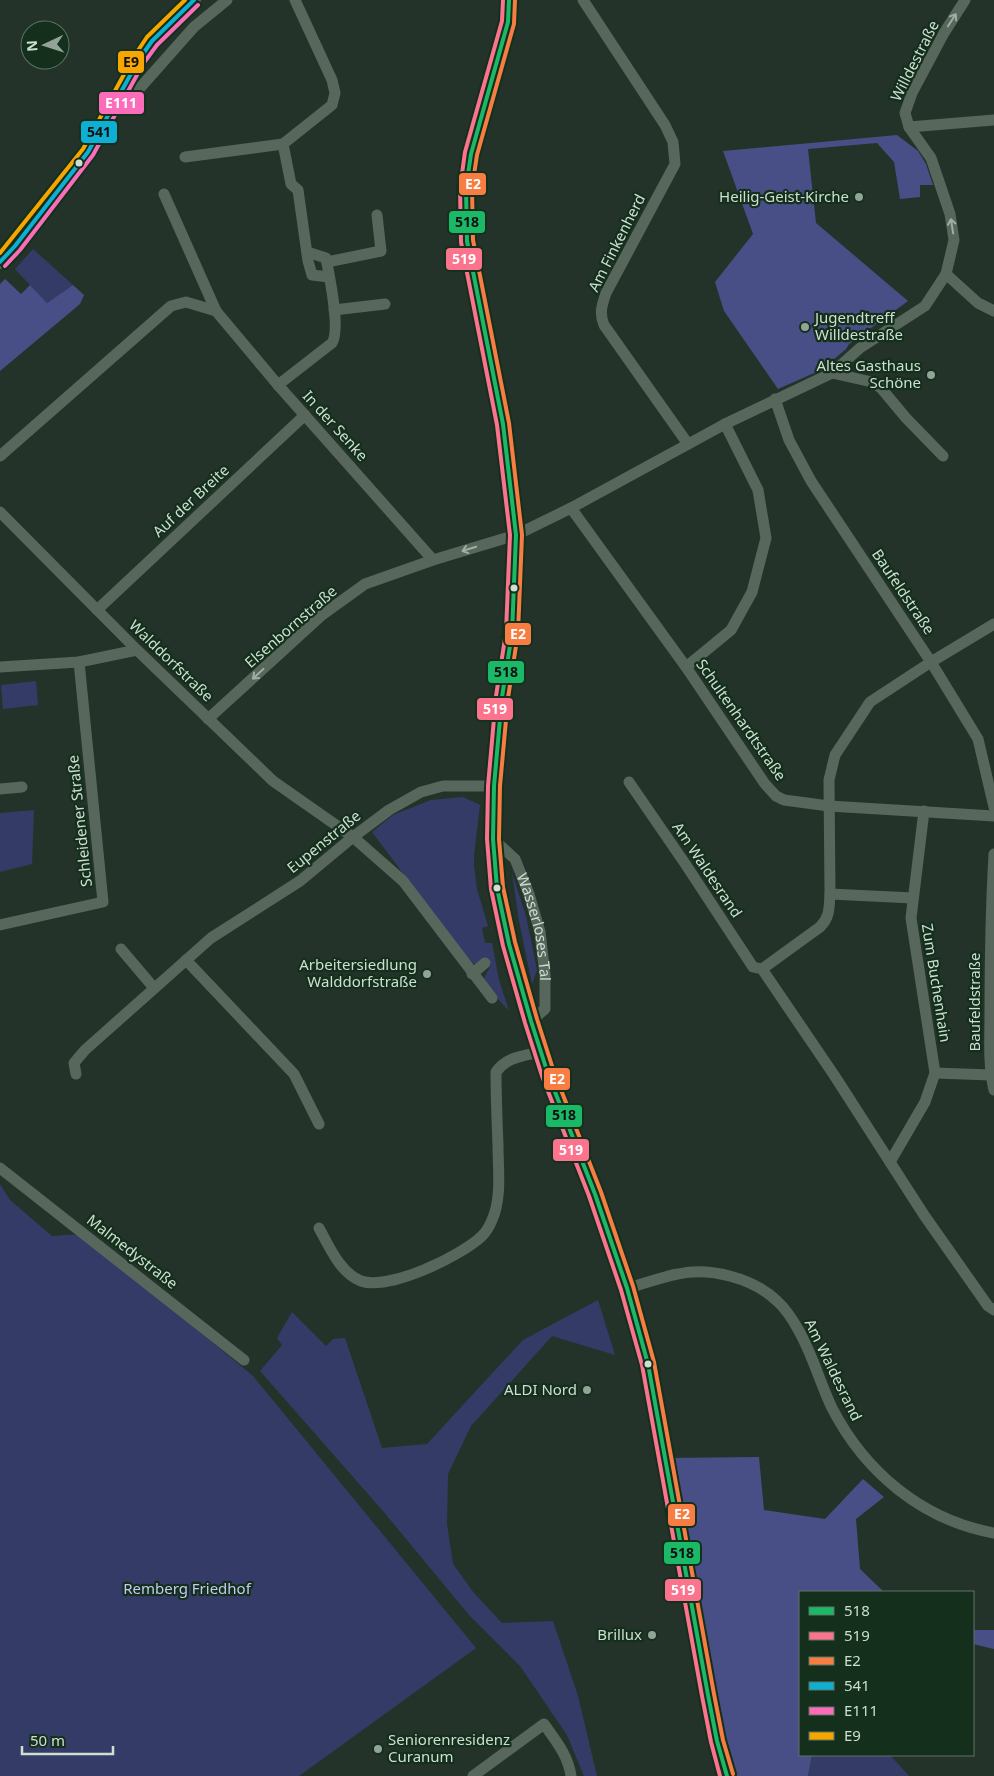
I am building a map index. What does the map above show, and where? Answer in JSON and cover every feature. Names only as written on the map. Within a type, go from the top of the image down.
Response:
[{"type":"main road","name":"Wasserloses Tal","points":[[509,0],[508,22],[471,154],[466,188],[467,241],[503,424],[516,534],[512,633],[502,697],[494,786],[493,839],[497,888],[509,944],[530,1021],[540,1052],[595,1194],[627,1288],[648,1364],[708,1695],[717,1741],[727,1776]]},
{"type":"street","points":[[0,262],[15,246],[80,164],[152,41],[194,0]]},
{"type":"street","points":[[122,91],[139,89],[194,27],[227,0]]},
{"type":"street","points":[[185,157],[283,144],[332,105],[335,93],[332,80],[295,0]]},
{"type":"street","name":"Am Finkenherd","points":[[583,0],[665,125],[673,142],[675,164],[606,294],[601,308],[601,317],[604,325],[688,444]]},
{"type":"street","name":"Willdestraße","points":[[909,127],[905,113],[912,93],[944,33],[965,0]]},
{"type":"street","points":[[909,127],[994,120]]},
{"type":"street","points":[[516,534],[571,508],[725,424],[832,373],[860,348],[925,306],[946,274],[954,240],[950,214],[931,158],[909,127]]},
{"type":"street","points":[[283,144],[291,184],[298,190],[312,275],[329,277]]},
{"type":"street","name":"In der Senke","points":[[164,194],[216,311],[278,385],[432,560]]},
{"type":"street","points":[[327,262],[381,251],[377,215]]},
{"type":"street","points":[[278,385],[332,343],[335,338],[334,310],[326,258],[307,252]]},
{"type":"street","points":[[946,274],[978,303],[994,311]]},
{"type":"street","points":[[0,456],[172,306],[186,302],[216,311]]},
{"type":"street","points":[[334,310],[385,304]]},
{"type":"street","points":[[832,373],[872,382],[881,388],[906,418],[943,456]]},
{"type":"street","name":"Baufeldstraße","points":[[776,399],[789,440],[811,481],[931,662],[978,739],[994,807]]},
{"type":"street","name":"Auf der Breite","points":[[97,610],[305,415]]},
{"type":"street","points":[[686,667],[731,630],[752,592],[766,538],[758,490],[725,424]]},
{"type":"street","name":"Schultenhardtstraße","points":[[571,508],[686,667],[765,784],[776,796],[784,800],[829,806],[994,816]]},
{"type":"street","name":"Walddorfstraße","points":[[0,512],[137,650],[274,782],[352,837],[403,881],[492,998]]},
{"type":"street","name":"Elsenbornstraße","points":[[208,719],[322,615],[365,584],[432,560],[516,534]]},
{"type":"street","points":[[762,969],[827,920],[830,894],[829,780],[835,755],[870,702],[994,624]]},
{"type":"street","points":[[0,668],[79,662],[137,650]]},
{"type":"street","name":"Schleidener Straße","points":[[0,925],[103,902],[79,662]]},
{"type":"street","name":"Am Waldesrand","points":[[629,782],[753,967],[762,969],[924,1215],[988,1306],[994,1310]]},
{"type":"street","name":"Eupenstraße","points":[[76,1074],[74,1063],[85,1050],[211,938],[300,881],[352,837],[389,810],[421,792],[443,786],[494,786]]},
{"type":"street","points":[[0,789],[22,787]]},
{"type":"street","name":"Zum Buchenhain","points":[[924,812],[911,918],[935,1073]]},
{"type":"street","name":"Wasserloses Tal","points":[[493,839],[515,859],[529,894],[540,932],[545,975],[545,1009],[530,1021]]},
{"type":"street","name":"Baufeldstraße","points":[[994,854],[990,919],[990,1075],[994,1090]]},
{"type":"street","points":[[830,894],[913,898]]},
{"type":"street","points":[[121,949],[154,988]]},
{"type":"street","points":[[186,960],[294,1074],[319,1124]]},
{"type":"street","points":[[472,974],[485,963]]},
{"type":"street","points":[[319,1228],[338,1262],[346,1271],[361,1281],[374,1283],[387,1283],[406,1277],[446,1259],[466,1248],[483,1235],[492,1220],[497,1206],[496,1072],[500,1066],[510,1059],[540,1052]]},
{"type":"street","points":[[890,1162],[925,1102],[935,1073],[990,1075]]},
{"type":"street","name":"Malmedystraße","points":[[0,1168],[244,1360]]},
{"type":"street","name":"Am Waldesrand","points":[[627,1288],[679,1273],[704,1272],[728,1276],[755,1285],[766,1292],[786,1311],[799,1330],[810,1352],[831,1406],[844,1428],[871,1464],[889,1482],[916,1503],[954,1522],[994,1533]]},
{"type":"street","points":[[473,1776],[544,1724],[563,1749],[571,1776]]},
{"type":"green space","points":[[33,249],[73,285],[47,303],[15,269]]},
{"type":"green space","points":[[36,681],[38,705],[3,709],[1,685]]},
{"type":"green space","points":[[463,797],[480,805],[474,866],[477,889],[488,926],[482,928],[485,943],[492,943],[499,980],[509,1011],[482,982],[491,965],[486,958],[475,964],[469,961],[372,832],[393,815],[431,800]]},
{"type":"green space","points":[[34,810],[32,864],[0,872],[0,813]]},
{"type":"green space","points":[[512,873],[526,916],[537,970],[532,984],[519,921]]},
{"type":"green space","name":"Remberg Friedhof","points":[[0,1184],[10,1200],[52,1236],[82,1234],[253,1376],[476,1648],[299,1776],[0,1776]]},
{"type":"green space","points":[[598,1300],[615,1355],[552,1336],[471,1426],[448,1474],[447,1524],[453,1564],[474,1593],[502,1623],[553,1621],[578,1696],[597,1776],[584,1776],[567,1735],[520,1666],[469,1615],[383,1511],[260,1371],[282,1345],[277,1338],[292,1312],[326,1346],[333,1339],[345,1338],[382,1448],[427,1444],[523,1340]]},
{"type":"green space","points":[[812,1756],[891,1756],[909,1776],[808,1776]]},
{"type":"shaded area","points":[[897,135],[918,151],[926,164],[933,185],[920,185],[920,197],[900,199],[894,162],[877,143],[808,149],[816,223],[908,301],[849,344],[846,349],[821,370],[778,389],[724,311],[715,282],[753,234],[723,151]]},
{"type":"shaded area","points":[[5,279],[21,294],[30,285],[47,303],[73,285],[84,295],[80,304],[0,371],[0,284]]},
{"type":"shaded area","points":[[759,1457],[764,1510],[825,1519],[863,1479],[884,1497],[856,1519],[860,1569],[883,1591],[799,1591],[799,1756],[812,1756],[808,1776],[727,1776],[666,1458]]},
{"type":"shaded area","points":[[974,1630],[994,1630],[994,1649],[974,1644]]},
{"type":"transit line","name":"E9","points":[[0,253],[83,149],[133,58],[147,37],[185,0]]},
{"type":"transit line","name":"541","points":[[0,262],[15,246],[88,152],[138,61],[152,41],[194,0]]},
{"type":"transit line","name":"519","points":[[503,0],[502,21],[465,152],[460,188],[461,242],[497,425],[510,535],[506,632],[496,696],[488,786],[487,839],[491,889],[503,946],[525,1023],[542,1076],[589,1196],[621,1290],[642,1365],[702,1696],[720,1776]]},
{"type":"transit line","name":"518","points":[[509,0],[508,22],[471,154],[466,188],[467,241],[503,424],[516,535],[512,633],[502,697],[494,786],[493,839],[497,888],[509,944],[531,1021],[548,1074],[595,1194],[627,1288],[648,1364],[708,1695],[717,1741],[727,1776]]},
{"type":"transit line","name":"E2","points":[[515,0],[514,24],[477,155],[472,188],[473,240],[509,423],[522,535],[518,633],[508,698],[500,786],[499,839],[503,887],[515,942],[537,1019],[554,1072],[601,1192],[633,1286],[654,1362],[714,1694],[723,1740],[733,1774]]},
{"type":"transit line","name":"E111","points":[[5,266],[20,250],[93,155],[143,64],[157,45],[198,5]]},
{"type":"place","name":"Heilig-Geist-Kirche","points":[[859,197]]},
{"type":"place","name":"Jugendtreff Willdestraße","points":[[805,327]]},
{"type":"place","name":"Altes Gasthaus Schöne","points":[[931,375]]},
{"type":"place","name":"Arbeitersiedlung Walddorfstraße","points":[[427,974]]},
{"type":"place","name":"ALDI Nord","points":[[587,1390]]},
{"type":"place","name":"Brillux","points":[[652,1635]]},
{"type":"place","name":"Seniorenresidenz Curanum","points":[[378,1749]]}]
